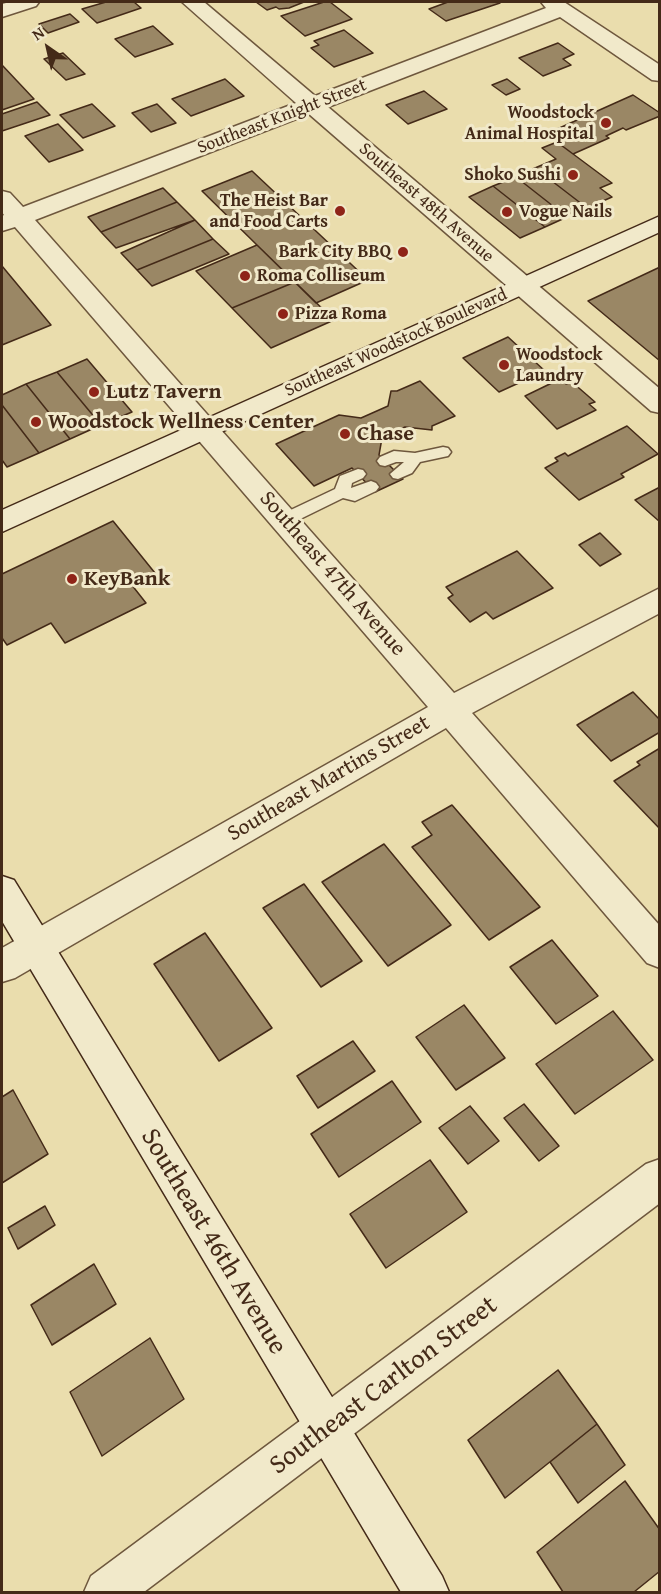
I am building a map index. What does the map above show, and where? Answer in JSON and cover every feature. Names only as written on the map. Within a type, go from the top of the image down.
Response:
[{"type":"street","points":[[2,11],[29,2]]},
{"type":"street","name":"Southeast 48th Avenue","points":[[192,2],[660,404]]},
{"type":"street","points":[[557,5],[660,75]]},
{"type":"street","name":"Southeast Knight Street","points":[[7,213],[312,105],[557,5]]},
{"type":"street","name":"Southeast 47th Avenue","points":[[7,213],[206,429],[660,952]]},
{"type":"street","name":"Southeast Woodstock Boulevard","points":[[2,522],[660,223]]},
{"type":"street","name":"Southeast Martins Street","points":[[2,966],[450,710],[660,599]]},
{"type":"street","name":"Southeast 46th Avenue","points":[[2,891],[426,1593]]},
{"type":"street","name":"Southeast Carlton Street","points":[[107,1593],[660,1178]]},
{"type":"lane","points":[[385,461],[394,456],[415,458],[443,452]]},
{"type":"lane","points":[[398,474],[407,469],[415,458]]},
{"type":"lane","points":[[342,492],[345,480],[358,474]]},
{"type":"lane","points":[[284,520],[342,492],[355,495],[371,487]]},
{"type":"building","points":[[106,2],[134,2],[141,8],[97,23],[82,9]]},
{"type":"building","points":[[256,2],[304,2],[289,8],[276,7],[267,10]]},
{"type":"building","points":[[330,2],[352,19],[305,36],[281,16]]},
{"type":"building","points":[[448,2],[500,3],[446,21],[429,9]]},
{"type":"building","points":[[70,14],[79,22],[48,33],[39,24]]},
{"type":"building","points":[[153,26],[173,44],[135,57],[115,39]]},
{"type":"building","points":[[344,30],[373,53],[334,67],[311,48],[319,45],[314,41]]},
{"type":"building","points":[[558,43],[574,54],[563,59],[571,65],[543,76],[519,58]]},
{"type":"building","points":[[63,53],[85,74],[66,80],[44,59]]},
{"type":"building","points":[[2,65],[34,99],[2,110]]},
{"type":"building","points":[[225,79],[244,96],[191,116],[172,99]]},
{"type":"building","points":[[507,79],[520,89],[506,95],[492,85]]},
{"type":"building","points":[[424,91],[447,109],[408,124],[386,105]]},
{"type":"building","name":"Woodstock Animal Hospital","points":[[633,95],[660,113],[660,116],[626,130],[623,128],[606,136],[609,138],[573,154],[546,134]]},
{"type":"building","points":[[37,102],[50,115],[2,131],[2,114]]},
{"type":"building","points":[[92,104],[115,126],[83,138],[60,115]]},
{"type":"building","points":[[157,104],[176,123],[151,132],[132,113]]},
{"type":"building","points":[[58,124],[83,150],[49,162],[25,136]]},
{"type":"building","name":"Shoko Sushi","points":[[557,142],[612,183],[600,188],[612,197],[587,208],[535,168],[556,159],[542,148]]},
{"type":"building","points":[[535,168],[587,208],[567,217],[516,177]]},
{"type":"building","points":[[252,171],[368,280],[316,303],[202,191]]},
{"type":"building","points":[[516,177],[567,217],[545,227],[493,186]]},
{"type":"building","name":"Vogue Nails","points":[[493,186],[545,227],[520,238],[469,197]]},
{"type":"building","points":[[163,188],[177,202],[101,232],[88,217]]},
{"type":"building","points":[[177,202],[195,220],[116,248],[101,232]]},
{"type":"building","points":[[195,220],[213,239],[137,270],[121,253]]},
{"type":"building","points":[[213,239],[229,254],[152,286],[137,270]]},
{"type":"building","name":"Roma Colliseum","points":[[257,245],[295,282],[232,308],[196,271]]},
{"type":"building","points":[[2,266],[51,325],[2,345]]},
{"type":"building","points":[[660,267],[660,361],[588,301]]},
{"type":"building","name":"Pizza Roma","points":[[295,282],[334,320],[271,348],[232,308]]},
{"type":"building","name":"Woodstock Laundry","points":[[508,337],[545,371],[499,392],[463,358]]},
{"type":"building","name":"Lutz Tavern","points":[[87,359],[132,412],[101,425],[57,372]]},
{"type":"building","points":[[57,372],[101,425],[70,439],[26,384]]},
{"type":"building","points":[[560,379],[566,384],[572,382],[595,402],[589,404],[596,410],[557,429],[525,396]]},
{"type":"building","name":"Chase","points":[[420,381],[455,416],[432,426],[432,430],[405,427],[382,438],[379,455],[403,479],[375,492],[352,468],[314,486],[276,444],[339,415],[361,418],[388,406],[391,391],[397,391]]},
{"type":"building","name":"Woodstock Wellness Center","points":[[26,384],[70,439],[39,453],[2,405],[2,395]]},
{"type":"building","points":[[2,405],[39,453],[7,467],[2,460]]},
{"type":"building","points":[[627,426],[658,454],[621,474],[624,477],[579,500],[545,468],[558,461],[555,458],[565,453],[568,456]]},
{"type":"building","points":[[660,487],[660,522],[635,500]]},
{"type":"building","name":"KeyBank","points":[[113,521],[155,573],[131,584],[146,603],[65,643],[51,623],[7,645],[2,638],[2,574]]},
{"type":"building","points":[[600,533],[621,554],[600,566],[579,545]]},
{"type":"building","points":[[517,551],[553,588],[493,619],[486,612],[470,622],[448,598],[453,595],[446,587]]},
{"type":"building","points":[[633,692],[660,720],[660,732],[611,761],[577,725]]},
{"type":"building","points":[[660,748],[660,829],[614,781],[640,765],[637,762]]},
{"type":"building","points":[[452,805],[540,907],[489,940],[412,847],[432,835],[422,822]]},
{"type":"building","points":[[384,844],[451,925],[388,966],[322,882]]},
{"type":"building","points":[[304,884],[362,961],[321,987],[263,908]]},
{"type":"building","points":[[205,933],[272,1028],[219,1061],[154,964]]},
{"type":"building","points":[[552,940],[598,996],[556,1024],[510,967]]},
{"type":"building","points":[[464,1005],[505,1058],[456,1090],[416,1037]]},
{"type":"building","points":[[613,1011],[653,1060],[575,1114],[536,1064]]},
{"type":"building","points":[[353,1041],[375,1071],[318,1108],[297,1076]]},
{"type":"building","points":[[392,1081],[421,1122],[339,1177],[311,1134]]},
{"type":"building","points":[[13,1090],[48,1154],[2,1183],[2,1097]]},
{"type":"building","points":[[524,1104],[559,1146],[539,1161],[504,1118]]},
{"type":"building","points":[[470,1106],[499,1141],[468,1164],[439,1128]]},
{"type":"building","points":[[430,1160],[467,1212],[386,1268],[350,1214]]},
{"type":"building","points":[[45,1206],[55,1225],[18,1249],[8,1228]]},
{"type":"building","points":[[94,1264],[116,1304],[52,1345],[31,1305]]},
{"type":"building","points":[[150,1338],[184,1399],[102,1456],[70,1392]]},
{"type":"building","points":[[558,1370],[597,1424],[505,1498],[468,1440]]},
{"type":"building","points":[[597,1424],[625,1465],[578,1503],[550,1462]]},
{"type":"building","points":[[625,1481],[660,1530],[660,1571],[634,1592],[563,1592],[537,1552]]},
{"type":"place","name":"Woodstock Animal Hospital","points":[[606,123]]},
{"type":"place","name":"Shoko Sushi","points":[[573,175]]},
{"type":"place","name":"The Heist Bar and Food Carts","points":[[340,211]]},
{"type":"place","name":"Vogue Nails","points":[[507,212]]},
{"type":"place","name":"Bark City BBQ","points":[[403,252]]},
{"type":"place","name":"Roma Colliseum","points":[[245,276]]},
{"type":"place","name":"Pizza Roma","points":[[283,314]]},
{"type":"place","name":"Woodstock Laundry","points":[[504,365]]},
{"type":"place","name":"Lutz Tavern","points":[[94,392]]},
{"type":"place","name":"Woodstock Wellness Center","points":[[36,422]]},
{"type":"place","name":"Chase","points":[[345,434]]},
{"type":"place","name":"KeyBank","points":[[72,579]]}]
